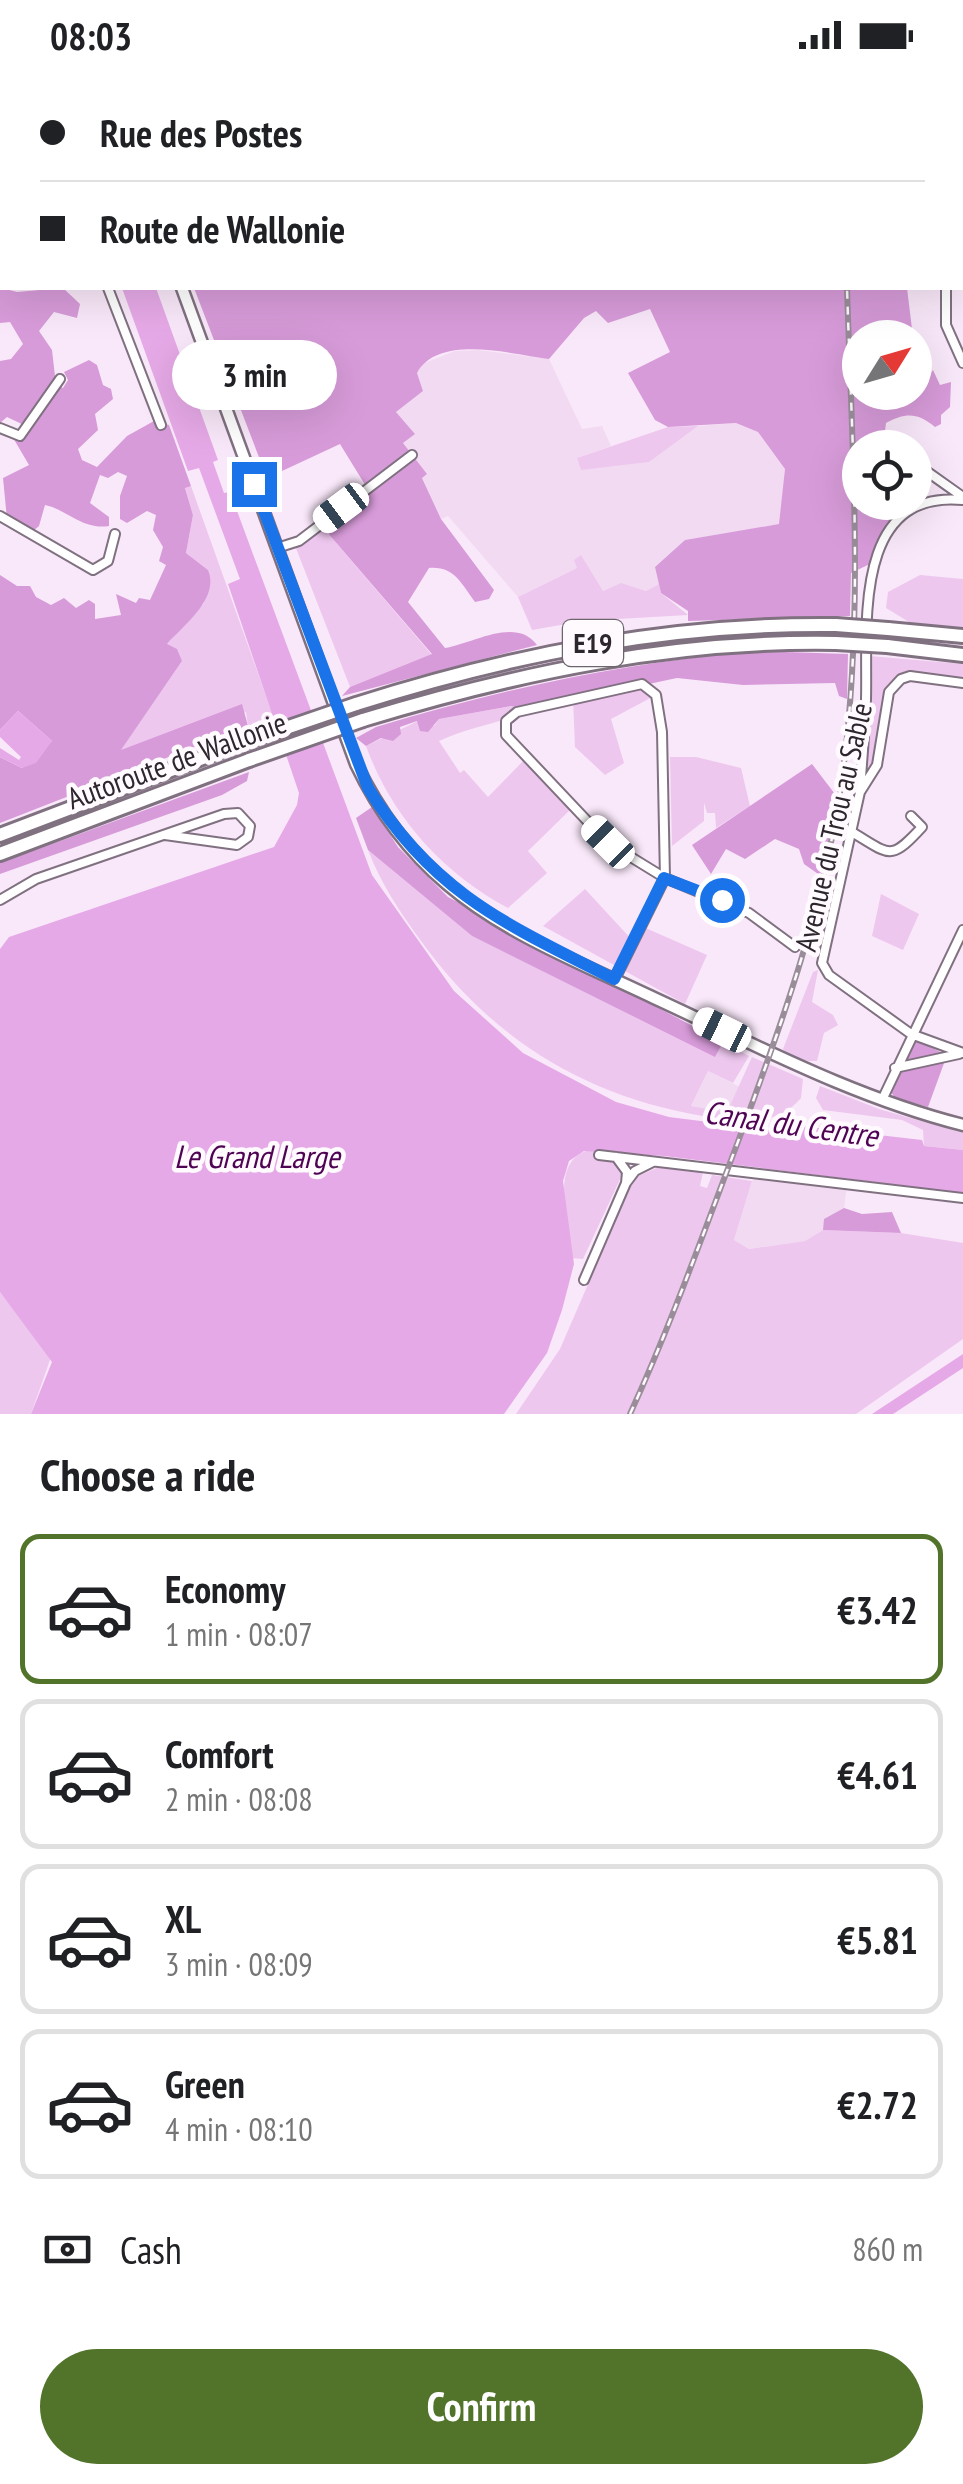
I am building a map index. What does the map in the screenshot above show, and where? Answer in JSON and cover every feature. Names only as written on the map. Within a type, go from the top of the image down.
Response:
[{"type":"highway","name":"Autoroute de Wallonie","points":[[0,835],[356,704],[435,679],[584,644],[741,626],[836,625],[963,636]]},
{"type":"highway","name":"Autoroute de Wallonie","points":[[0,854],[362,720],[510,678],[586,662],[742,644],[836,643],[963,655]]},
{"type":"main road","points":[[183,290],[356,764],[397,833],[430,869],[471,902],[614,979],[826,1080],[963,1125]]},
{"type":"street","points":[[109,290],[161,426]]},
{"type":"street","points":[[946,290],[946,325],[963,362]]},
{"type":"street","points":[[0,428],[20,436],[60,379]]},
{"type":"street","points":[[277,548],[299,541],[412,454]]},
{"type":"street","points":[[932,476],[963,499]]},
{"type":"street","points":[[860,792],[866,602],[872,563],[886,536],[908,514],[936,501],[963,499]]},
{"type":"street","points":[[0,516],[93,570],[108,561],[115,534]]},
{"type":"street","name":"Avenue du Trou au Sable","points":[[911,1034],[842,985],[824,970],[822,963],[860,792],[877,765],[894,684],[910,676],[963,684]]},
{"type":"street","points":[[614,979],[664,878],[662,732],[658,700],[651,688],[642,684],[510,716],[504,727],[513,747],[608,842],[664,878],[739,908],[795,947]]},
{"type":"street","points":[[0,900],[36,879],[232,812],[244,816],[250,826],[248,837],[237,845],[165,836]]},
{"type":"street","points":[[850,832],[891,853],[899,852],[922,827],[911,816]]},
{"type":"street","points":[[882,1100],[963,930]]},
{"type":"street","points":[[911,1034],[963,1054]]},
{"type":"street","points":[[895,1068],[963,1054]]},
{"type":"street","points":[[599,1155],[963,1198]]},
{"type":"street","points":[[615,1156],[627,1172],[626,1183]]},
{"type":"street","points":[[584,1280],[626,1183],[635,1171],[657,1160]]},
{"type":"shaded area","points":[[0,290],[65,290],[80,304],[77,318],[54,312],[39,331],[52,350],[56,385],[63,388],[68,380],[64,372],[89,360],[97,365],[103,385],[111,389],[113,399],[95,414],[98,430],[78,449],[82,460],[97,467],[127,436],[154,421],[169,425],[191,486],[185,488],[193,515],[186,553],[208,570],[209,591],[198,610],[167,644],[177,649],[182,661],[121,750],[242,704],[248,726],[0,823],[0,757],[22,768],[52,741],[18,711],[0,730],[0,575],[17,586],[30,586],[36,597],[51,605],[64,598],[76,608],[89,600],[95,604],[95,619],[121,615],[116,594],[136,603],[139,598],[150,600],[166,565],[159,561],[163,547],[153,530],[156,515],[147,511],[127,523],[120,519],[120,496],[127,476],[118,472],[108,478],[100,475],[90,503],[109,517],[109,526],[91,525],[45,505],[39,526],[32,532],[7,519],[3,478],[29,465],[12,436],[28,427],[7,417],[0,423],[0,361],[11,359],[23,344],[10,322],[0,323]]},
{"type":"shaded area","points":[[195,290],[907,290],[911,320],[842,320],[842,410],[932,410],[932,371],[940,385],[951,382],[950,407],[935,427],[923,419],[906,416],[886,423],[885,430],[842,430],[842,520],[903,520],[872,563],[851,573],[850,616],[688,621],[688,611],[661,593],[655,567],[685,540],[779,524],[785,469],[758,432],[736,423],[668,427],[655,420],[628,373],[670,352],[650,309],[608,323],[596,311],[584,318],[549,359],[498,351],[442,353],[417,373],[423,391],[396,412],[415,434],[403,443],[427,474],[422,478],[441,519],[494,590],[489,599],[475,602],[451,573],[429,568],[408,602],[445,648],[506,632],[528,637],[537,645],[342,696],[350,687],[432,654],[320,524],[367,488],[340,444],[267,478]]},
{"type":"shaded area","points":[[455,351],[549,359],[582,429],[602,426],[611,446],[577,458],[676,438],[698,426],[736,423],[758,432],[785,469],[780,524],[685,540],[655,567],[659,584],[646,591],[621,584],[603,591],[577,568],[518,597],[448,516],[441,519],[422,477],[426,474],[403,443],[415,434],[396,412],[423,391],[417,373],[422,364]]},
{"type":"shaded area","points":[[698,426],[649,462],[581,470],[577,458],[668,427]]},
{"type":"shaded area","points":[[191,486],[274,718],[248,726],[246,712],[120,751],[182,661],[166,645],[204,603],[208,570],[186,553],[193,515],[185,487]]},
{"type":"shaded area","points":[[320,524],[432,655],[350,687],[294,543]]},
{"type":"shaded area","points":[[581,555],[603,591],[621,583],[646,591],[659,584],[661,593],[688,615],[583,621],[532,630],[518,597],[577,568],[574,560]]},
{"type":"shaded area","points":[[920,575],[963,579],[963,630],[909,622],[886,608],[888,592]]},
{"type":"shaded area","points":[[754,651],[848,654],[847,699],[839,696],[835,683],[743,685],[677,678],[526,710],[511,706],[439,719],[428,732],[420,731],[417,721],[400,727],[401,734],[393,741],[381,738],[366,746],[356,738],[376,727],[516,689],[610,670]]},
{"type":"shaded area","points":[[870,656],[963,664],[963,683],[920,677],[894,684],[881,751],[860,792]]},
{"type":"shaded area","points":[[642,684],[656,695],[611,719],[624,763],[605,775],[575,747],[573,699]]},
{"type":"shaded area","points":[[511,706],[526,710],[439,741],[460,773],[464,770],[488,797],[525,759],[573,807],[528,851],[547,873],[508,908],[461,878],[422,840],[389,796],[366,746],[418,721],[434,726],[439,719]]},
{"type":"shaded area","points":[[670,757],[696,757],[741,768],[750,806],[716,828],[715,813],[707,813],[704,803],[704,821],[672,846]]},
{"type":"shaded area","points":[[812,764],[838,798],[821,876],[804,864],[799,849],[775,839],[745,859],[726,849],[711,874],[692,845]]},
{"type":"shaded area","points":[[249,772],[247,781],[222,795],[0,874],[0,863]]},
{"type":"shaded area","points":[[372,807],[398,847],[448,897],[723,1042],[715,1057],[472,936],[368,850],[356,818]]},
{"type":"shaded area","points":[[368,850],[472,936],[715,1056],[723,1042],[749,1056],[733,1083],[708,1071],[691,1106],[727,1112],[752,1057],[803,1079],[801,1098],[791,1108],[768,1118],[716,1118],[619,1094],[544,1058],[478,1007],[449,976],[398,908]]},
{"type":"shaded area","points":[[585,889],[633,941],[641,926],[707,955],[685,1004],[543,926]]},
{"type":"shaded area","points":[[881,894],[919,914],[903,950],[872,936]]},
{"type":"shaded area","points":[[818,970],[812,1002],[833,1015],[838,1025],[824,1033],[817,1061],[797,1059],[783,1049],[813,972]]},
{"type":"shaded area","points":[[913,1039],[947,1055],[928,1107],[895,1098],[889,1089]]},
{"type":"shaded area","points":[[708,1071],[740,1087],[727,1112],[691,1106]]},
{"type":"shaded area","points":[[820,1086],[879,1109],[963,1133],[963,1150],[924,1146],[923,1130],[902,1120],[823,1110],[816,1098]]},
{"type":"shaded area","points":[[594,1149],[595,1156],[615,1156],[622,1175],[583,1259],[571,1258],[565,1178],[570,1164],[579,1155]]},
{"type":"shaded area","points":[[663,1165],[703,1172],[700,1186],[707,1188],[712,1175],[752,1181],[734,1240],[749,1249],[805,1241],[823,1230],[901,1233],[963,1243],[963,1339],[856,1414],[516,1414],[560,1349],[634,1178]]},
{"type":"shaded area","points":[[758,1177],[847,1185],[844,1208],[825,1219],[823,1230],[805,1241],[749,1249],[734,1240],[752,1181]]},
{"type":"shaded area","points":[[844,1208],[862,1214],[892,1212],[901,1233],[823,1230],[824,1219]]},
{"type":"shaded area","points":[[0,1292],[51,1357],[31,1414],[0,1414]]},
{"type":"water","name":"Le Grand Large","points":[[123,290],[157,290],[218,460],[213,462],[224,493],[230,492],[372,875],[454,991],[523,1053],[616,1102],[669,1117],[781,1131],[783,1124],[922,1140],[924,1146],[963,1150],[963,1193],[664,1156],[584,1151],[569,1161],[563,1181],[574,1264],[562,1310],[547,1353],[504,1414],[31,1414],[52,1362],[0,1292],[0,949],[9,937],[274,847],[297,805],[299,793],[228,584],[240,579],[199,468],[188,471]]},
{"type":"water","points":[[18,711],[52,741],[36,763],[22,768],[0,757],[0,748],[19,760],[21,757],[0,737],[0,730]]},
{"type":"water","points":[[963,1354],[963,1368],[893,1414],[872,1414]]},
{"type":"railway","points":[[630,1414],[685,1282],[770,1055],[826,868],[843,771],[853,651],[855,590],[847,290]]},
{"type":"route","points":[[254,484],[356,764],[397,833],[450,887],[494,917],[614,979],[664,878],[722,900]]},
{"type":"water label","name":"Canal du Centre","points":[[791,1124]]}]
